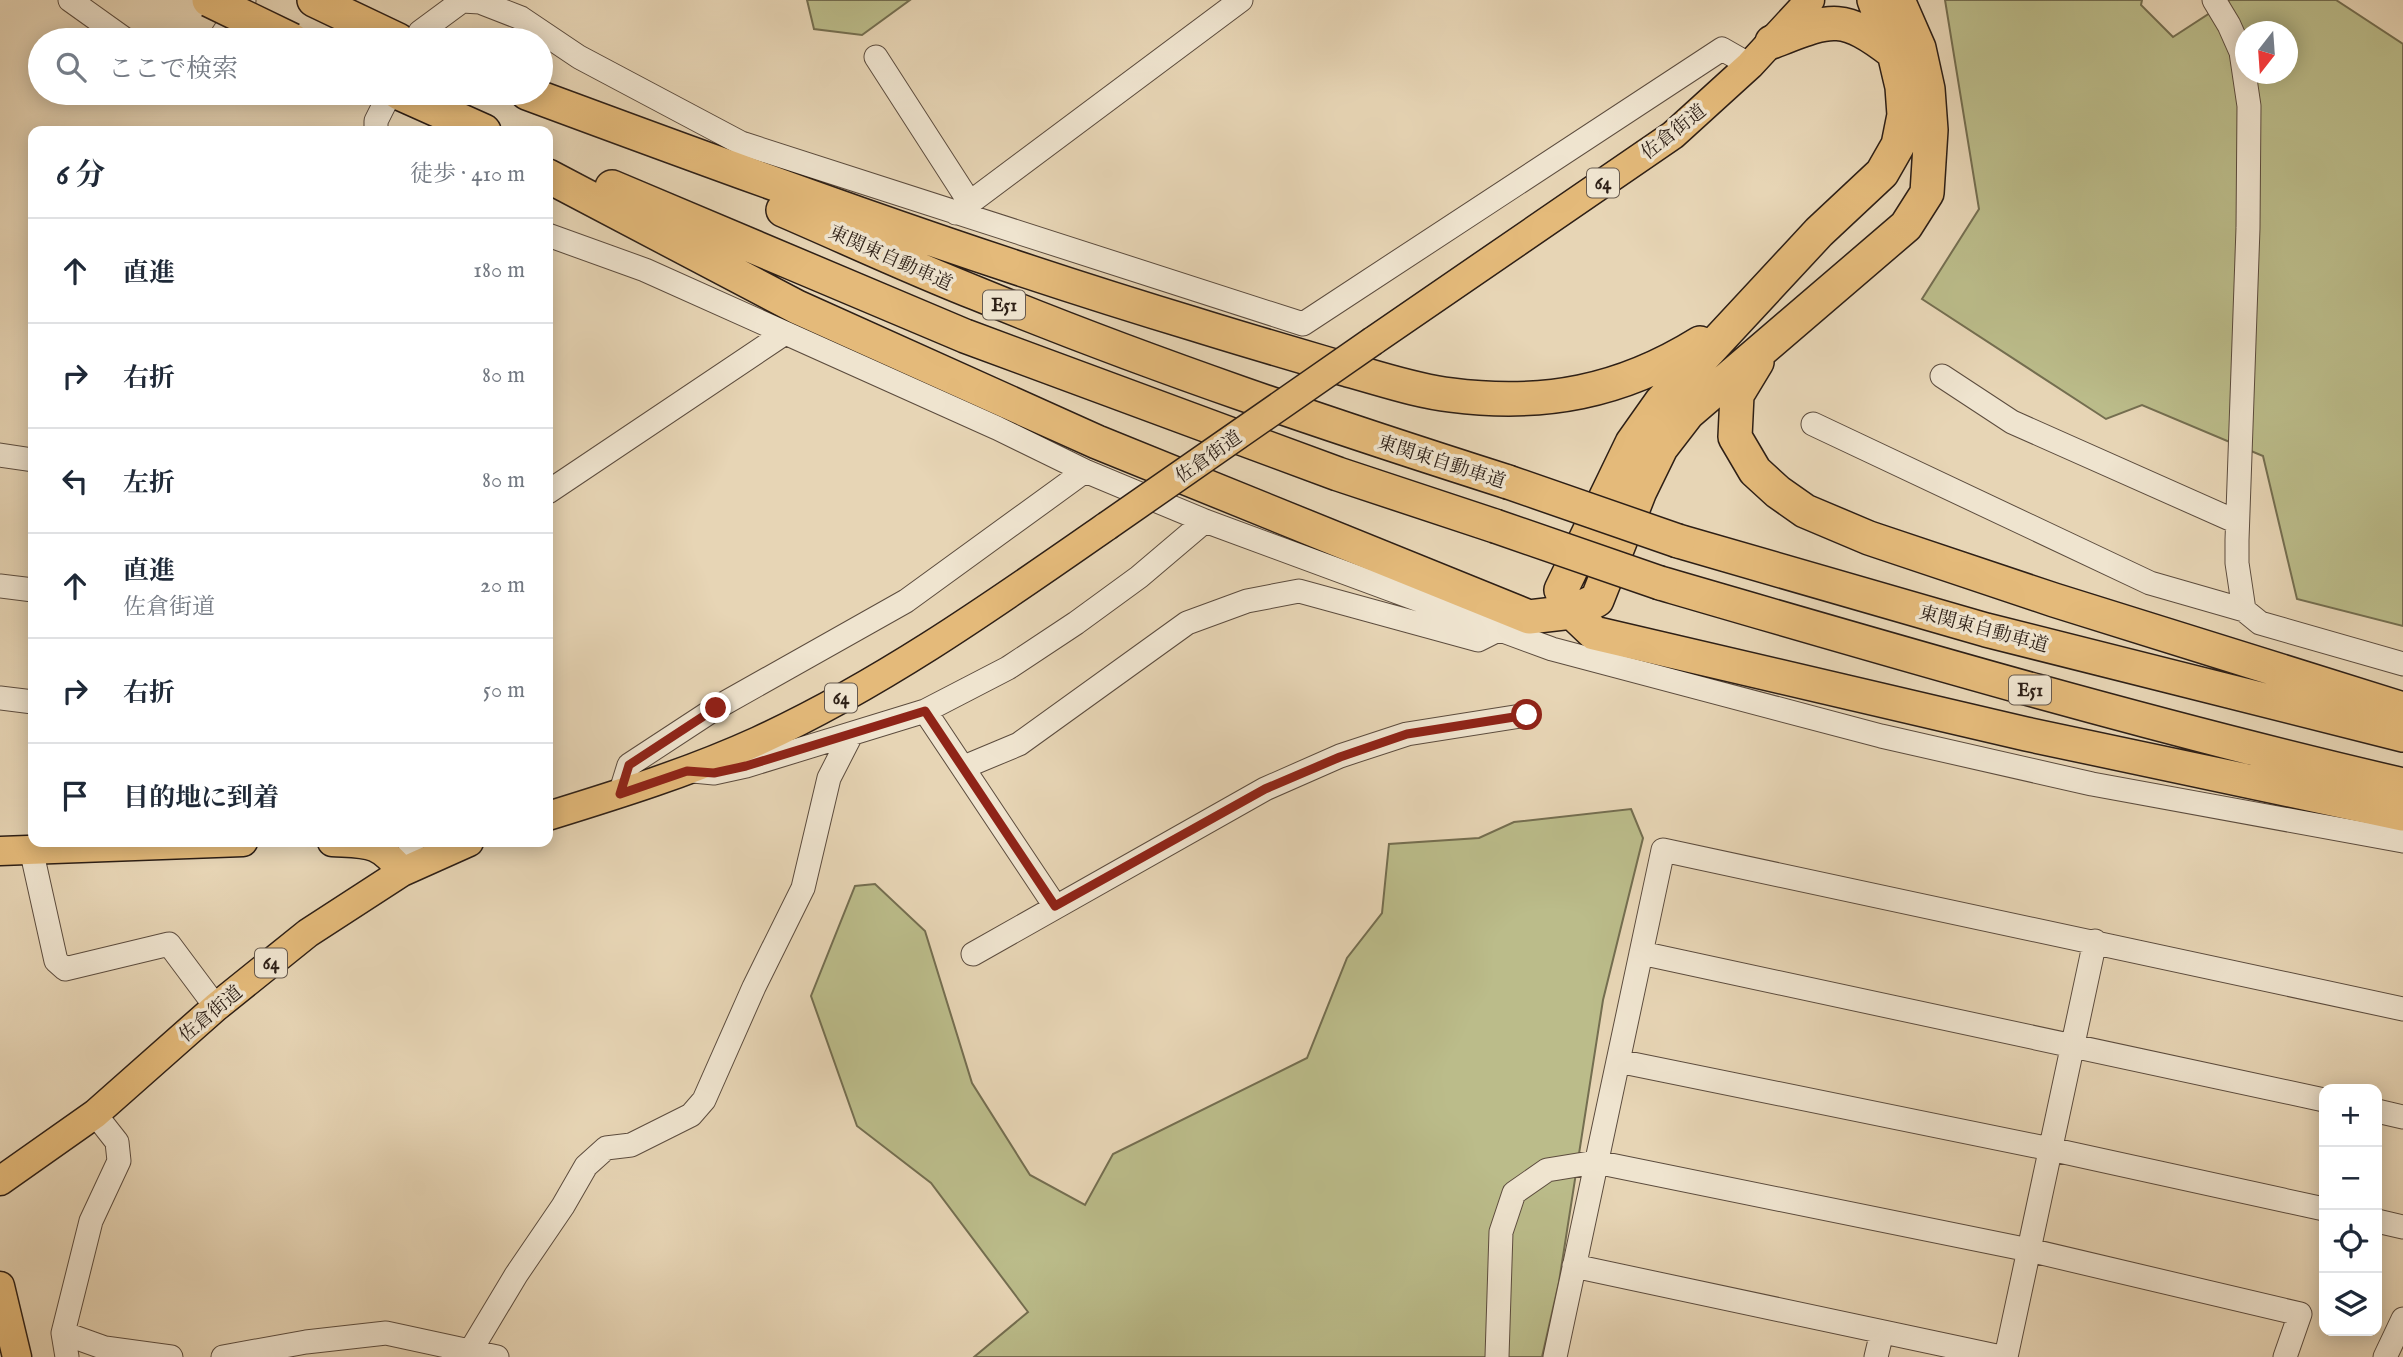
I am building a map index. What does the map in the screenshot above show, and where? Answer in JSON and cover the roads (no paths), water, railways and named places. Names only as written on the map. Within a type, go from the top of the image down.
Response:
[{"type":"highway","points":[[209,0],[267,28]]},
{"type":"highway","points":[[314,0],[373,28]]},
{"type":"highway","points":[[1892,1],[1894,53],[1902,87],[1904,115],[1898,145],[1882,173],[1819,232],[1736,320],[1661,402],[1632,443],[1561,590],[1572,612],[1594,633],[2026,734],[2403,814]]},
{"type":"highway","points":[[553,179],[797,307],[1097,442],[1529,617],[1572,612],[1597,600],[1640,491],[1661,448],[1688,413],[1906,226],[1927,193],[1931,130],[1928,89],[1919,48],[1892,1]]},
{"type":"highway","points":[[1761,53],[1818,24],[1846,23],[1868,33],[1894,53]]},
{"type":"highway","points":[[553,103],[830,205],[1059,282],[1296,355],[1410,387],[1451,395],[1542,397],[1586,393],[1665,365],[1736,320]]},
{"type":"highway","points":[[424,105],[461,126]]},
{"type":"highway","points":[[426,105],[473,126]]},
{"type":"highway","name":"東関東自動車道","points":[[542,105],[991,299],[1353,433],[1508,482],[1678,541],[1986,630],[2403,735]]},
{"type":"highway","name":"E51","points":[[553,161],[965,336],[1338,474],[1660,583],[1972,675],[2295,760],[2403,785]]},
{"type":"highway","points":[[1770,342],[1737,395],[1735,436],[1755,471],[1778,492],[1805,510],[1869,538],[2041,596],[2403,709]]},
{"type":"main road","name":"佐倉街道","points":[[553,814],[687,771],[759,740],[838,700],[952,632],[1673,135],[1761,53],[1810,0]]},
{"type":"main road","points":[[0,852],[45,847]]},
{"type":"main road","points":[[376,847],[389,854],[402,872]]},
{"type":"main road","name":"佐倉街道","points":[[0,1181],[95,1114],[216,1007],[308,933],[402,872],[458,847]]},
{"type":"main road","points":[[0,1286],[17,1357]]},
{"type":"street","points":[[70,0],[109,28]]},
{"type":"street","points":[[226,28],[244,0]]},
{"type":"street","points":[[963,208],[1241,0]]},
{"type":"street","points":[[2214,0],[2241,52],[2249,106],[2237,563],[2244,610]]},
{"type":"street","points":[[425,28],[462,1],[481,2],[521,18],[536,28]]},
{"type":"street","points":[[553,40],[579,57],[741,144],[963,208],[1303,324],[1722,49],[1761,53]]},
{"type":"street","points":[[876,57],[963,208]]},
{"type":"street","points":[[376,126],[384,105]]},
{"type":"street","points":[[553,237],[645,270],[997,428],[1085,471],[1205,521],[1552,649],[1881,736],[2092,784],[2403,841]]},
{"type":"street","points":[[553,489],[785,333]]},
{"type":"street","points":[[1942,376],[2012,422],[2238,522]]},
{"type":"street","points":[[1813,424],[2150,583],[2244,610],[2260,623],[2403,664]]},
{"type":"street","points":[[0,455],[28,459]]},
{"type":"street","points":[[620,794],[629,765],[716,708],[906,601],[1085,471]]},
{"type":"street","points":[[687,771],[714,773],[746,766],[925,711],[1007,668],[1076,623],[1139,577],[1205,521]]},
{"type":"street","points":[[0,586],[28,589]]},
{"type":"street","points":[[964,767],[1019,744],[1187,623],[1247,601],[1299,591],[1478,640],[1500,629]]},
{"type":"street","points":[[0,698],[28,701]]},
{"type":"street","points":[[925,711],[1055,906]]},
{"type":"street","points":[[973,954],[1265,789],[1340,757],[1407,734],[1527,715]]},
{"type":"street","points":[[471,1350],[586,1166],[606,1148],[631,1145],[691,1115],[704,1100],[754,986],[803,888],[829,778],[851,735]]},
{"type":"street","points":[[45,847],[56,961],[65,969],[169,944],[216,1007]]},
{"type":"street","points":[[402,872],[411,847]]},
{"type":"street","points":[[1555,1357],[1663,850],[2403,1009]]},
{"type":"street","points":[[1574,1266],[2003,1357],[2029,1250],[2095,941]]},
{"type":"street","points":[[1641,953],[2319,1099]]},
{"type":"street","points":[[1618,1061],[2050,1149],[2319,1208]]},
{"type":"street","points":[[2382,1112],[2403,1117]]},
{"type":"street","points":[[67,1357],[63,1333],[91,1221],[119,1161],[117,1142],[95,1114]]},
{"type":"street","points":[[1497,1357],[1501,1232],[1514,1193],[1547,1170],[1596,1162],[2029,1250],[2300,1314],[2285,1357]]},
{"type":"street","points":[[2382,1222],[2403,1227]]},
{"type":"street","points":[[2393,1354],[2403,1319]]},
{"type":"street","points":[[1876,1357],[1882,1332]]},
{"type":"street","points":[[63,1333],[105,1348],[171,1357]]},
{"type":"street","points":[[223,1357],[306,1342],[386,1333],[497,1357]]}]
